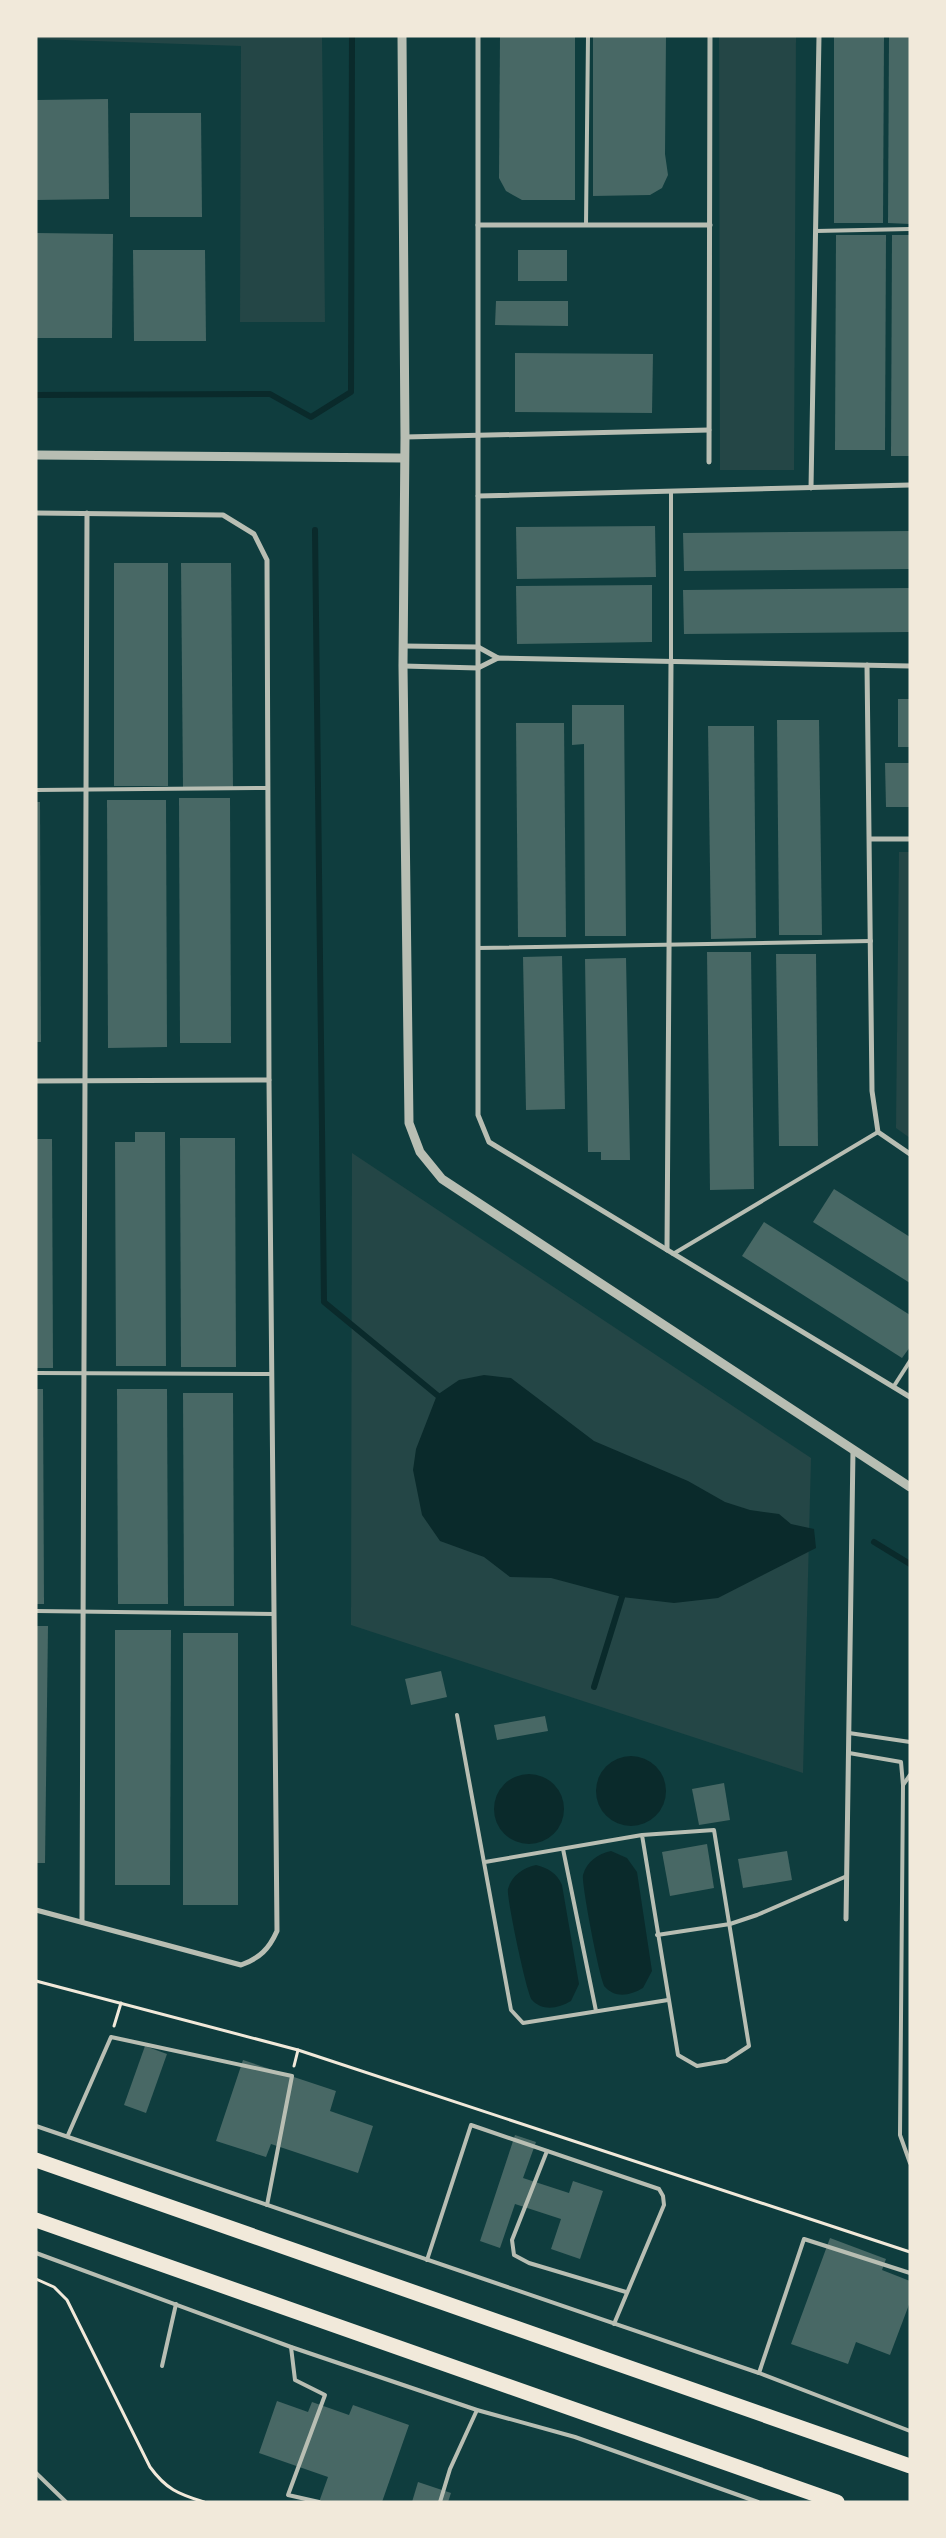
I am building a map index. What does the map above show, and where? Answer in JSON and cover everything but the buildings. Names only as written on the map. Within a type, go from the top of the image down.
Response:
[{"type":"highway","points":[[36,2160],[910,2466]]},
{"type":"highway","points":[[36,2220],[836,2502]]},
{"type":"street","points":[[402,36],[405,436],[403,458],[403,666],[409,1123],[420,1152],[442,1179],[910,1487]]},
{"type":"street","points":[[478,36],[478,1115],[489,1142],[910,1396]]},
{"type":"street","points":[[709,462],[710,36]]},
{"type":"street","points":[[812,488],[819,36]]},
{"type":"street","points":[[478,225],[710,225]]},
{"type":"street","points":[[405,436],[709,430]]},
{"type":"street","points":[[36,455],[403,458]]},
{"type":"street","points":[[478,496],[910,485]]},
{"type":"street","points":[[36,513],[224,515],[254,534],[267,560],[269,1080],[277,1931],[272,1943],[262,1955],[241,1965],[36,1910]]},
{"type":"street","points":[[82,1922],[87,514]]},
{"type":"street","points":[[403,646],[478,647],[498,658]]},
{"type":"street","points":[[403,666],[478,668],[498,658],[910,666]]},
{"type":"street","points":[[667,1250],[672,661]]},
{"type":"street","points":[[867,665],[872,1091],[878,1132],[910,1154]]},
{"type":"street","points":[[870,840],[910,839]]},
{"type":"street","points":[[36,1081],[269,1080]]},
{"type":"street","points":[[846,1919],[853,1450]]},
{"type":"lane","points":[[586,225],[588,36]]},
{"type":"lane","points":[[816,231],[910,229]]},
{"type":"lane","points":[[671,491],[672,661]]},
{"type":"lane","points":[[36,790],[267,788]]},
{"type":"lane","points":[[478,948],[871,941]]},
{"type":"lane","points":[[673,1254],[878,1132]]},
{"type":"lane","points":[[894,1386],[910,1361]]},
{"type":"lane","points":[[36,1373],[272,1374]]},
{"type":"lane","points":[[36,1611],[274,1614]]},
{"type":"lane","points":[[457,1715],[512,2010],[523,2023],[668,2000]]},
{"type":"lane","points":[[849,1733],[910,1742]]},
{"type":"lane","points":[[849,1753],[901,1762],[900,2135],[910,2162]]},
{"type":"lane","points":[[902,1785],[910,1775]]},
{"type":"lane","points":[[485,1862],[642,1835],[714,1830],[749,2046],[726,2061],[697,2066],[678,2055],[642,1835]]},
{"type":"lane","points":[[563,1849],[596,2012]]},
{"type":"lane","points":[[657,1935],[730,1924],[757,1915],[847,1876]]},
{"type":"lane","points":[[68,2135],[111,2037],[292,2076],[268,2205]]},
{"type":"lane","points":[[427,2260],[470,2124],[659,2189],[663,2196],[664,2205],[614,2324]]},
{"type":"lane","points":[[36,2126],[68,2135],[759,2373],[910,2431]]},
{"type":"lane","points":[[547,2151],[512,2240],[514,2255],[529,2263],[626,2292]]},
{"type":"lane","points":[[759,2373],[804,2239],[910,2273]]},
{"type":"lane","points":[[36,2253],[292,2347],[477,2410],[575,2437],[758,2502]]},
{"type":"lane","points":[[162,2366],[176,2304]]},
{"type":"lane","points":[[292,2347],[294,2380],[325,2395],[288,2495],[319,2502]]},
{"type":"lane","points":[[440,2502],[450,2468],[477,2410]]},
{"type":"lane","points":[[36,2473],[66,2502]]},
{"type":"path","points":[[36,1981],[298,2050],[910,2252]]},
{"type":"path","points":[[111,2037],[121,2003]]},
{"type":"path","points":[[36,2279],[54,2287],[67,2300],[150,2467],[162,2483],[175,2492],[204,2502]]},
{"type":"shaded area","points":[[36,36],[322,36],[325,322],[240,322],[241,46],[36,39]]},
{"type":"shaded area","points":[[719,36],[796,36],[794,470],[720,470]]},
{"type":"shaded area","points":[[899,852],[910,852],[910,1138],[896,1128]]},
{"type":"shaded area","points":[[352,1153],[811,1458],[803,1773],[351,1625]]},
{"type":"shaded area","points":[[484,1375],[511,1378],[594,1441],[688,1481],[725,1502],[750,1510],[779,1514],[791,1524],[814,1529],[816,1548],[718,1598],[674,1603],[622,1597],[551,1578],[510,1577],[484,1557],[440,1541],[422,1515],[413,1470],[416,1449],[437,1395],[459,1380]]},
{"type":"shaded area","points":[[638,1756],[651,1762],[660,1771],[664,1777],[666,1791],[664,1805],[656,1816],[645,1824],[624,1826],[617,1824],[606,1816],[598,1805],[596,1784],[598,1777],[606,1766],[617,1758]]},
{"type":"shaded area","points":[[536,1774],[549,1780],[558,1789],[562,1795],[564,1809],[562,1823],[554,1834],[543,1842],[522,1844],[515,1842],[504,1834],[496,1823],[494,1802],[496,1795],[504,1784],[515,1776]]},
{"type":"shaded area","points":[[611,1851],[627,1858],[637,1872],[652,1971],[643,1988],[624,1995],[609,1991],[605,1987],[591,1932],[583,1882],[583,1875],[590,1862],[597,1856]]},
{"type":"shaded area","points":[[536,1865],[552,1872],[558,1877],[562,1885],[579,1984],[571,2001],[551,2008],[536,2004],[529,1994],[508,1896],[508,1889],[515,1876],[522,1870]]},
{"type":"waterway","points":[[36,395],[270,394],[311,417],[351,392],[352,36]]},
{"type":"waterway","points":[[315,530],[324,1302],[437,1395]]},
{"type":"waterway","points":[[874,1542],[910,1564]]},
{"type":"waterway","points":[[594,1687],[622,1597]]}]
